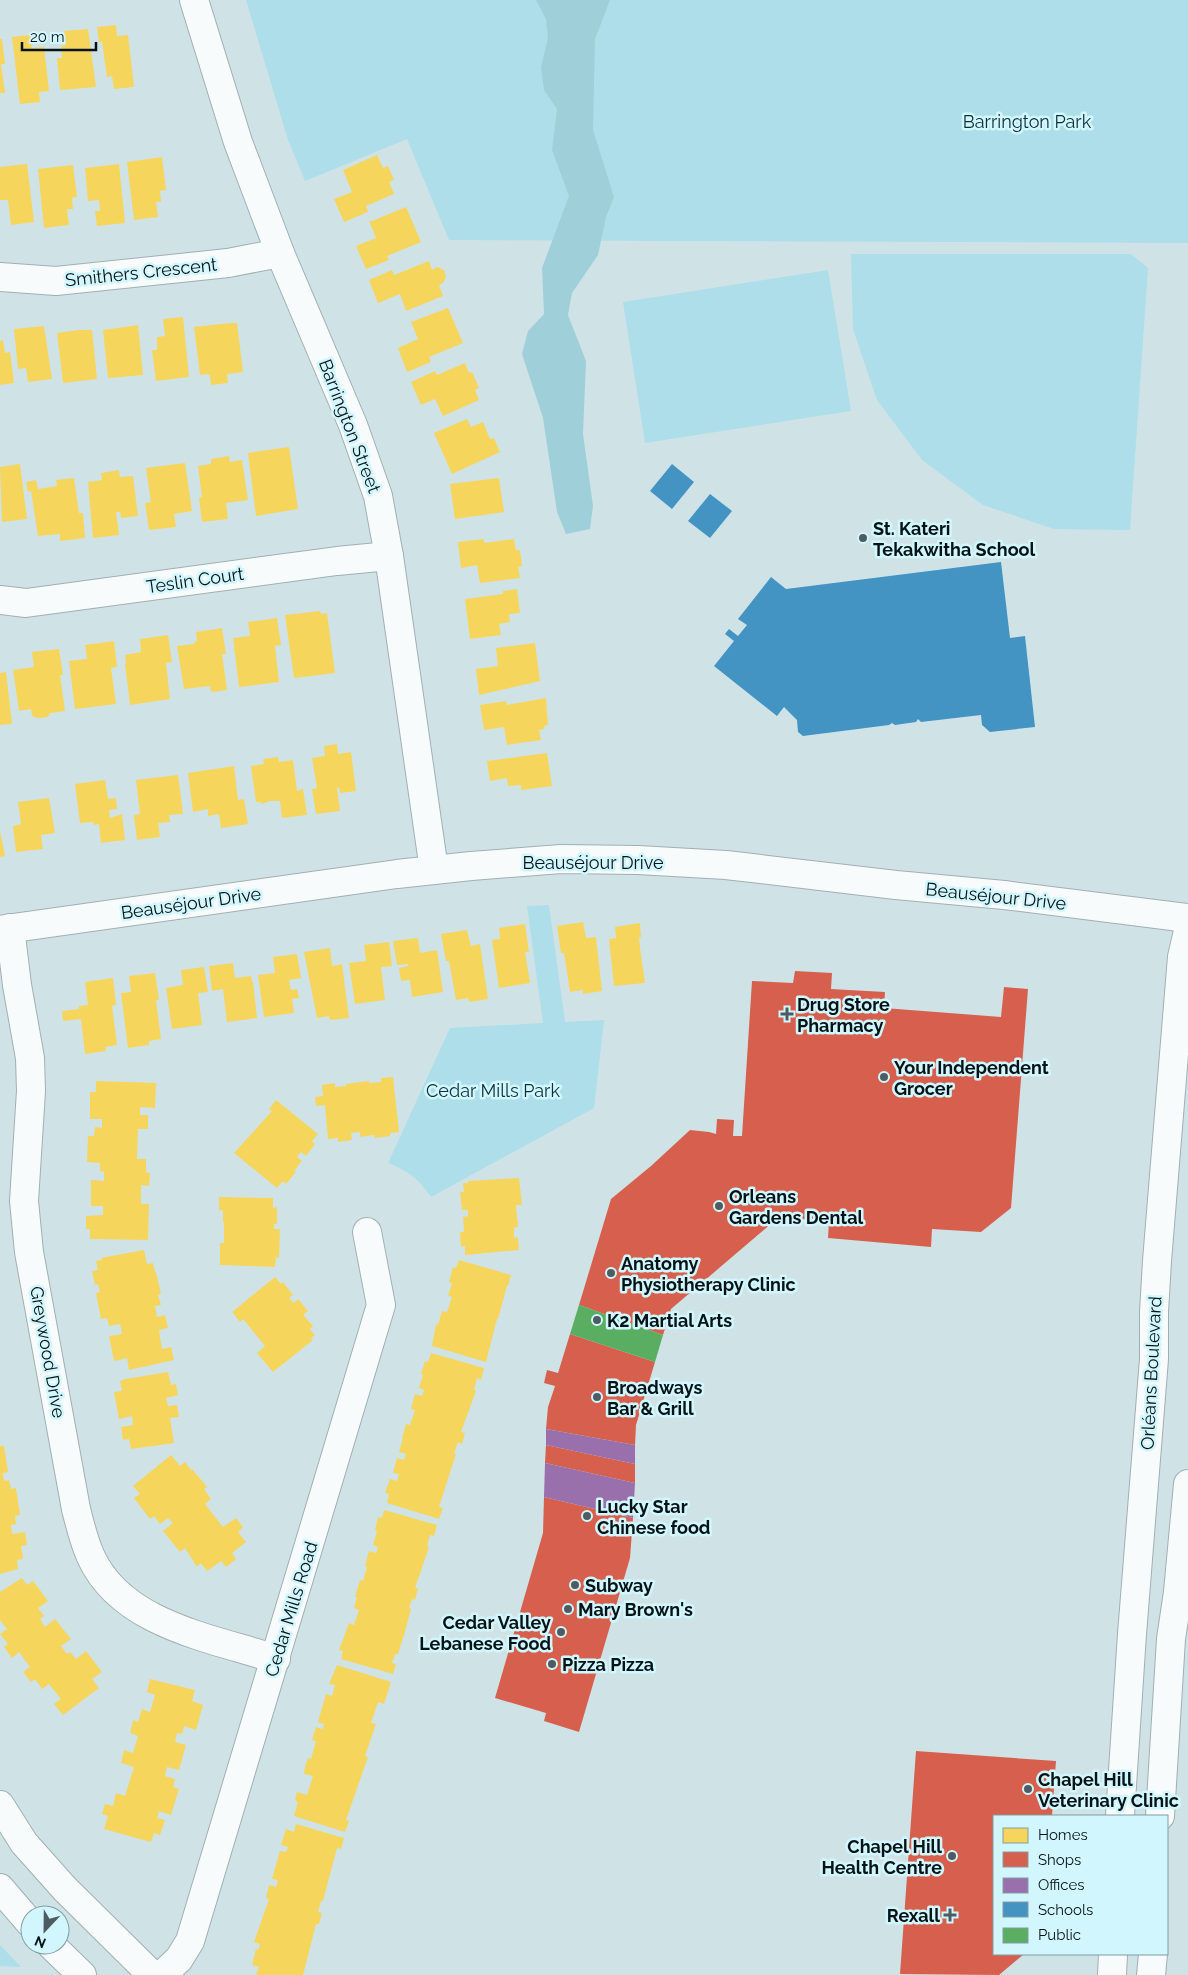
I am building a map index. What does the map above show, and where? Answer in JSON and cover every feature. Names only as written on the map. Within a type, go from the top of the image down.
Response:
[{"type":"street","name":"Barrington Street","points":[[194,0],[238,142],[280,253],[353,425],[378,496],[389,556],[434,870]]},
{"type":"street","name":"Smithers Crescent","points":[[0,277],[56,281],[228,263],[280,253]]},
{"type":"street","name":"Teslin Court","points":[[0,600],[26,603],[346,560],[389,556]]},
{"type":"street","name":"Beauséjour Drive","points":[[5,929],[434,870],[561,859],[726,864],[1188,918]]},
{"type":"street","name":"Greywood Drive","points":[[5,929],[30,1058],[31,1091],[24,1201],[30,1252],[82,1534],[91,1558],[107,1580],[125,1600],[144,1613],[164,1624],[276,1659]]},
{"type":"street","name":"Orléans Boulevard","points":[[1120,1815],[1154,1359],[1157,1261],[1182,957],[1188,931]]},
{"type":"street","name":"Cedar Mills Road","points":[[162,1975],[179,1959],[190,1941],[382,1305],[367,1232]]},
{"type":"street","points":[[1160,1815],[1170,1649],[1178,1592],[1188,1484]]},
{"type":"street","points":[[1136,1589],[1178,1592]]},
{"type":"street","points":[[0,1805],[24,1843],[59,1882],[152,1975]]},
{"type":"street","points":[[0,1888],[20,1911]]},
{"type":"street","points":[[61,1955],[82,1975]]},
{"type":"street","points":[[1112,1975],[1113,1955]]},
{"type":"street","points":[[1151,1975],[1153,1955]]},
{"type":"green space","name":"Barrington Park","points":[[246,0],[1188,0],[1188,243],[449,240],[407,139],[305,181],[288,140]]},
{"type":"green space","points":[[851,254],[1131,254],[1148,268],[1130,530],[1054,529],[983,505],[922,460],[877,400],[853,329]]},
{"type":"green space","points":[[828,270],[851,411],[645,443],[623,302]]},
{"type":"green space","name":"Cedar Mills Park","points":[[549,905],[565,1022],[604,1020],[594,1108],[431,1197],[412,1176],[388,1163],[450,1028],[543,1023],[527,906]]},
{"type":"green space","points":[[0,1945],[21,1967],[0,1966]]},
{"type":"shaded area","points":[[536,0],[610,0],[595,39],[593,130],[614,197],[606,217],[598,255],[572,293],[568,315],[586,361],[583,434],[593,506],[590,529],[566,534],[557,512],[543,418],[522,354],[528,331],[544,314],[542,268],[569,196],[552,150],[557,109],[544,90],[541,67],[548,38],[546,19]]},
{"type":"building: Homes","points":[[116,25],[117,36],[128,35],[134,87],[114,89],[112,76],[107,77],[102,42],[99,42],[97,27]]},
{"type":"building: Homes","points":[[88,29],[96,87],[60,90],[57,58],[62,58],[61,46],[66,45],[64,31]]},
{"type":"building: Homes","points":[[30,35],[32,48],[44,47],[49,91],[39,92],[40,102],[20,104],[12,37]]},
{"type":"building: Homes","points":[[0,39],[2,39],[5,64],[1,64],[5,93],[0,93]]},
{"type":"building: Homes","points":[[377,155],[383,168],[388,166],[394,180],[389,182],[394,194],[366,206],[368,212],[344,222],[334,199],[352,192],[343,170]]},
{"type":"building: Homes","points":[[162,157],[166,190],[160,191],[161,202],[156,202],[158,217],[134,220],[127,162]]},
{"type":"building: Homes","points":[[27,164],[34,222],[11,225],[8,200],[0,200],[0,167]]},
{"type":"building: Homes","points":[[119,164],[125,223],[97,226],[95,211],[100,211],[99,200],[88,201],[85,168]]},
{"type":"building: Homes","points":[[73,165],[77,197],[72,198],[73,209],[67,209],[69,225],[44,228],[38,169]]},
{"type":"building: Homes","points":[[406,207],[421,242],[387,256],[389,260],[366,269],[356,246],[376,238],[369,221]]},
{"type":"building: Homes","points":[[429,261],[432,270],[437,267],[444,270],[446,277],[443,283],[439,285],[443,296],[406,311],[400,294],[378,303],[369,280],[392,270],[394,275]]},
{"type":"building: Homes","points":[[448,308],[463,343],[429,357],[431,362],[407,372],[398,348],[418,339],[411,322]]},
{"type":"building: Homes","points":[[183,317],[189,377],[156,381],[152,350],[157,350],[157,337],[165,336],[163,319]]},
{"type":"building: Homes","points":[[237,323],[243,372],[227,374],[228,383],[211,385],[208,374],[200,375],[194,327]]},
{"type":"building: Homes","points":[[138,325],[143,375],[108,378],[103,330]]},
{"type":"building: Homes","points":[[44,326],[52,379],[28,382],[26,368],[18,369],[14,329]]},
{"type":"building: Homes","points":[[92,330],[97,379],[63,383],[57,333]]},
{"type":"building: Homes","points":[[3,340],[5,353],[10,352],[14,383],[0,385],[0,341]]},
{"type":"building: Homes","points":[[465,363],[469,373],[472,372],[479,388],[475,390],[479,400],[443,416],[435,399],[421,405],[411,382],[435,371],[437,375]]},
{"type":"building: Homes","points":[[467,419],[471,427],[483,422],[490,439],[494,438],[500,452],[452,474],[434,433]]},
{"type":"building: Homes","points":[[289,447],[298,509],[256,516],[248,453]]},
{"type":"building: Homes","points":[[229,456],[230,462],[242,460],[248,500],[226,503],[228,519],[202,522],[199,498],[202,497],[198,466],[211,464],[211,459]]},
{"type":"building: Homes","points":[[185,463],[192,511],[174,514],[176,527],[149,530],[145,503],[151,502],[146,468]]},
{"type":"building: Homes","points":[[20,464],[27,519],[2,522],[0,467]]},
{"type":"building: Homes","points":[[119,470],[120,477],[133,476],[138,516],[121,518],[120,512],[116,512],[119,535],[93,538],[88,482],[102,480],[101,473]]},
{"type":"building: Homes","points":[[74,478],[79,513],[83,513],[85,538],[60,541],[60,534],[38,536],[31,491],[28,492],[26,482],[36,480],[38,489],[57,486],[56,480]]},
{"type":"building: Homes","points":[[499,478],[504,512],[455,519],[450,484]]},
{"type":"building: Homes","points":[[484,539],[484,543],[514,539],[516,550],[520,550],[522,566],[518,567],[520,578],[480,583],[477,565],[461,568],[458,542]]},
{"type":"building: Homes","points":[[517,589],[520,613],[509,614],[510,622],[499,624],[501,635],[470,639],[465,599],[503,594],[503,591]]},
{"type":"building: Homes","points":[[320,611],[321,614],[327,613],[335,673],[294,678],[285,615]]},
{"type":"building: Homes","points":[[277,618],[281,645],[275,646],[279,682],[239,687],[233,638],[250,636],[248,622]]},
{"type":"building: Homes","points":[[222,628],[226,654],[222,654],[227,690],[211,692],[210,686],[184,689],[177,646],[194,644],[197,641],[196,632]]},
{"type":"building: Homes","points":[[168,635],[172,662],[166,663],[170,699],[130,705],[125,655],[141,652],[140,639]]},
{"type":"building: Homes","points":[[114,641],[117,667],[111,668],[116,704],[75,709],[69,661],[87,659],[85,645]]},
{"type":"building: Homes","points":[[535,643],[540,681],[479,695],[476,669],[498,666],[496,648]]},
{"type":"building: Homes","points":[[59,649],[63,675],[60,675],[65,711],[50,713],[48,717],[37,718],[32,716],[31,709],[19,711],[13,670],[34,667],[32,652]]},
{"type":"building: Homes","points":[[6,672],[12,724],[0,725],[0,673]]},
{"type":"building: Homes","points":[[546,698],[548,725],[544,726],[544,729],[539,730],[541,740],[507,745],[504,727],[484,730],[480,705],[506,701],[507,705]]},
{"type":"building: Homes","points":[[337,744],[338,754],[351,752],[356,791],[340,793],[339,787],[337,788],[340,811],[316,814],[312,789],[317,788],[312,758],[325,756],[324,746]]},
{"type":"building: Homes","points":[[547,753],[552,786],[521,790],[521,785],[508,786],[507,778],[490,781],[487,761]]},
{"type":"building: Homes","points":[[278,757],[279,762],[293,760],[297,791],[303,789],[307,815],[282,818],[280,801],[268,801],[261,804],[261,802],[256,802],[251,766],[264,764],[263,759]]},
{"type":"building: Homes","points":[[234,766],[238,800],[244,799],[248,824],[221,828],[219,814],[208,816],[208,809],[193,812],[188,773]]},
{"type":"building: Homes","points":[[178,775],[183,814],[169,815],[170,822],[158,823],[160,837],[137,840],[134,815],[140,814],[136,780]]},
{"type":"building: Homes","points":[[105,780],[108,799],[116,798],[117,809],[109,810],[110,818],[122,814],[125,840],[101,843],[99,824],[94,825],[92,820],[92,822],[80,823],[75,784]]},
{"type":"building: Homes","points":[[49,798],[55,833],[41,835],[43,849],[16,852],[13,826],[21,824],[18,802]]},
{"type":"building: Homes","points":[[0,831],[5,856],[0,857]]},
{"type":"building: Homes","points":[[583,922],[586,938],[596,937],[602,991],[583,994],[583,990],[570,992],[564,953],[561,953],[557,926]]},
{"type":"building: Homes","points":[[640,923],[641,937],[639,937],[645,983],[614,986],[609,939],[616,938],[615,927]]},
{"type":"building: Homes","points":[[525,924],[529,952],[525,952],[530,983],[499,988],[492,940],[500,939],[499,928]]},
{"type":"building: Homes","points":[[467,930],[471,946],[480,944],[488,999],[469,1002],[468,998],[456,1000],[449,961],[446,961],[441,934]]},
{"type":"building: Homes","points":[[418,938],[420,953],[437,950],[443,992],[412,997],[410,980],[401,981],[399,968],[408,966],[408,964],[397,965],[393,941]]},
{"type":"building: Homes","points":[[389,942],[392,966],[381,967],[385,1000],[355,1004],[349,963],[366,961],[364,945]]},
{"type":"building: Homes","points":[[330,948],[332,966],[342,964],[349,1018],[330,1020],[329,1016],[317,1018],[304,952]]},
{"type":"building: Homes","points":[[297,954],[301,978],[289,980],[291,990],[297,989],[299,998],[292,999],[294,1013],[264,1017],[258,975],[275,973],[273,957]]},
{"type":"building: Homes","points":[[233,963],[235,978],[251,976],[257,1018],[227,1022],[223,989],[212,991],[209,966]]},
{"type":"building: Homes","points":[[204,967],[208,992],[198,993],[202,1025],[172,1029],[166,988],[183,985],[181,970]]},
{"type":"building: Homes","points":[[155,973],[159,1000],[156,1000],[161,1039],[149,1041],[149,1045],[128,1048],[121,993],[131,992],[129,976]]},
{"type":"building: Homes","points":[[113,978],[116,1005],[112,1006],[117,1045],[105,1047],[106,1051],[85,1054],[81,1019],[63,1021],[62,1011],[79,1009],[79,1006],[88,1005],[85,982]]},
{"type":"building: Homes","points":[[393,1077],[399,1132],[390,1133],[390,1136],[375,1138],[374,1135],[360,1137],[360,1132],[351,1133],[352,1140],[338,1142],[338,1138],[328,1139],[325,1105],[316,1106],[315,1097],[323,1096],[322,1085],[335,1083],[335,1087],[346,1086],[346,1084],[369,1081],[369,1083],[381,1082],[381,1078]]},
{"type":"building: Homes","points":[[96,1081],[156,1083],[155,1108],[140,1107],[140,1115],[148,1115],[148,1129],[138,1129],[137,1159],[146,1159],[146,1172],[150,1173],[149,1186],[141,1185],[141,1204],[149,1204],[148,1240],[90,1239],[90,1229],[86,1229],[86,1216],[103,1215],[103,1206],[91,1206],[91,1180],[104,1181],[104,1171],[100,1172],[100,1163],[87,1162],[88,1136],[94,1136],[95,1127],[102,1128],[102,1119],[90,1119],[90,1092],[96,1092]]},
{"type":"building: Homes","points":[[276,1100],[318,1134],[312,1141],[315,1144],[306,1156],[301,1152],[297,1157],[302,1161],[294,1171],[296,1172],[286,1184],[283,1181],[277,1188],[234,1153],[272,1111],[269,1109]]},
{"type":"building: Homes","points":[[519,1178],[522,1205],[516,1205],[518,1227],[514,1228],[514,1238],[518,1237],[519,1250],[465,1255],[465,1246],[461,1247],[460,1232],[464,1232],[463,1217],[468,1216],[468,1210],[462,1210],[460,1192],[464,1192],[463,1183],[468,1183],[468,1181]]},
{"type":"building: Homes","points":[[219,1197],[273,1198],[273,1208],[277,1207],[277,1224],[274,1224],[274,1229],[280,1229],[279,1258],[276,1257],[275,1267],[220,1265],[220,1243],[224,1243],[224,1223],[223,1210],[219,1210]]},
{"type":"building: Homes","points":[[144,1250],[147,1264],[153,1263],[161,1294],[158,1295],[161,1305],[155,1306],[157,1317],[165,1315],[168,1328],[159,1330],[162,1349],[171,1347],[174,1360],[129,1370],[127,1358],[114,1361],[109,1336],[122,1334],[120,1324],[109,1326],[107,1318],[101,1319],[96,1293],[100,1292],[98,1284],[95,1285],[92,1271],[98,1270],[96,1261],[102,1260],[101,1258]]},
{"type":"building: Homes","points":[[459,1260],[511,1275],[486,1362],[432,1346],[436,1324],[438,1325],[442,1311],[447,1312],[452,1297],[448,1296],[452,1283],[449,1282],[453,1267],[456,1268]]},
{"type":"building: Homes","points":[[275,1277],[281,1284],[283,1282],[293,1295],[289,1298],[294,1303],[298,1299],[308,1311],[303,1315],[313,1326],[310,1329],[315,1335],[311,1338],[313,1340],[273,1372],[257,1353],[265,1346],[243,1319],[240,1322],[232,1312]]},
{"type":"building: Homes","points":[[431,1353],[484,1368],[481,1380],[477,1378],[474,1390],[476,1391],[461,1432],[465,1433],[462,1444],[458,1442],[454,1454],[456,1454],[439,1507],[443,1508],[439,1519],[387,1503],[389,1494],[385,1493],[390,1479],[397,1481],[399,1474],[393,1473],[397,1458],[404,1460],[406,1454],[399,1452],[402,1438],[406,1424],[410,1425],[415,1410],[411,1409],[415,1394],[422,1396],[424,1390],[419,1388],[423,1375],[421,1374],[425,1361],[428,1362]]},
{"type":"building: Homes","points":[[168,1372],[171,1385],[176,1384],[178,1395],[166,1398],[168,1406],[177,1405],[179,1417],[170,1418],[174,1443],[131,1449],[129,1439],[123,1440],[121,1427],[133,1425],[132,1416],[119,1419],[114,1392],[122,1391],[120,1381],[125,1379]]},
{"type":"building: Homes","points":[[0,1446],[4,1446],[8,1472],[3,1473],[4,1481],[9,1480],[11,1489],[16,1488],[20,1515],[15,1516],[16,1524],[11,1525],[12,1534],[25,1532],[27,1545],[21,1546],[23,1559],[17,1560],[18,1569],[0,1574]]},
{"type":"building: Homes","points":[[171,1455],[180,1466],[185,1462],[207,1487],[204,1489],[211,1499],[205,1504],[223,1527],[236,1518],[243,1527],[238,1532],[246,1542],[232,1553],[236,1559],[226,1567],[221,1561],[207,1571],[201,1563],[197,1567],[185,1548],[180,1552],[163,1531],[173,1523],[168,1518],[160,1524],[154,1516],[150,1519],[134,1498],[140,1494],[133,1486]]},
{"type":"building: Homes","points":[[384,1510],[437,1525],[434,1536],[430,1535],[427,1546],[429,1547],[415,1588],[418,1588],[415,1600],[412,1599],[404,1635],[398,1654],[395,1654],[392,1663],[396,1664],[393,1674],[341,1659],[343,1651],[339,1650],[349,1623],[354,1625],[359,1610],[354,1608],[357,1597],[355,1597],[360,1580],[363,1581],[369,1551],[376,1553],[378,1547],[373,1545],[377,1531],[375,1530],[378,1517],[382,1518]]},
{"type":"building: Homes","points":[[22,1578],[27,1585],[33,1581],[48,1601],[38,1608],[44,1616],[40,1619],[45,1627],[55,1619],[71,1639],[61,1646],[67,1654],[70,1652],[76,1659],[86,1651],[102,1672],[92,1679],[99,1688],[63,1715],[54,1704],[61,1699],[49,1684],[42,1689],[35,1679],[31,1682],[23,1672],[30,1667],[19,1652],[12,1658],[4,1647],[8,1644],[0,1634],[7,1629],[0,1620],[0,1592]]},
{"type":"building: Homes","points":[[337,1665],[391,1682],[384,1704],[378,1702],[371,1723],[376,1724],[365,1756],[368,1757],[346,1820],[349,1821],[345,1832],[294,1816],[298,1802],[295,1800],[297,1792],[307,1795],[313,1776],[304,1774],[305,1767],[308,1758],[311,1759],[316,1741],[312,1740],[316,1727],[323,1729],[324,1724],[318,1722],[326,1694],[332,1696],[335,1685],[329,1684]]},
{"type":"building: Homes","points":[[150,1679],[195,1690],[192,1701],[203,1705],[196,1730],[184,1726],[182,1734],[177,1733],[175,1742],[186,1745],[179,1770],[167,1767],[165,1776],[175,1779],[173,1787],[179,1789],[171,1815],[159,1811],[157,1818],[165,1820],[160,1835],[154,1833],[151,1842],[104,1829],[108,1816],[102,1814],[105,1804],[113,1806],[116,1793],[125,1796],[134,1767],[121,1763],[124,1750],[133,1753],[138,1736],[130,1733],[133,1720],[138,1722],[142,1709],[150,1712],[155,1695],[147,1692]]},
{"type":"building: Homes","points":[[296,1824],[344,1838],[341,1849],[337,1848],[323,1901],[321,1901],[318,1912],[322,1913],[319,1924],[316,1924],[303,1975],[256,1975],[259,1967],[252,1965],[256,1949],[258,1950],[260,1944],[254,1942],[269,1899],[266,1898],[269,1885],[276,1887],[278,1880],[272,1879],[280,1851],[286,1852],[288,1847],[281,1845],[286,1829],[294,1832]]},
{"type":"building: Shops","name":"Your Independent Grocer","points":[[795,971],[832,973],[831,989],[885,992],[884,1008],[1001,1017],[1004,987],[1028,989],[1011,1208],[981,1232],[932,1229],[931,1247],[828,1238],[829,1221],[772,1217],[772,1223],[671,1309],[663,1335],[579,1305],[611,1199],[690,1130],[716,1134],[717,1119],[734,1120],[733,1136],[742,1136],[752,981],[793,983]]},
{"type":"building: Shops","points":[[570,1334],[655,1362],[636,1425],[635,1445],[546,1429],[548,1407],[555,1386],[544,1383],[547,1370],[558,1373]]},
{"type":"building: Shops","points":[[546,1445],[635,1464],[635,1483],[545,1463]]},
{"type":"building: Shops","points":[[544,1497],[633,1518],[630,1558],[579,1732],[544,1721],[546,1713],[495,1698],[543,1533]]},
{"type":"building: Shops","points":[[916,1751],[1056,1761],[1052,1815],[993,1815],[993,1955],[1023,1955],[999,1975],[900,1974]]},
{"type":"building: Offices","points":[[546,1429],[635,1445],[635,1464],[546,1445]]},
{"type":"building: Offices","points":[[545,1463],[635,1483],[633,1518],[544,1497]]},
{"type":"building: Schools","points":[[672,464],[694,482],[672,509],[650,491]]},
{"type":"building: Schools","points":[[710,494],[732,511],[710,538],[688,521]]},
{"type":"building: Schools","points":[[1001,562],[1010,638],[1025,636],[1035,727],[990,732],[982,725],[981,715],[921,722],[918,719],[916,722],[895,725],[892,723],[889,725],[803,736],[798,732],[797,720],[784,707],[777,716],[714,666],[734,641],[725,634],[729,629],[738,636],[747,625],[738,619],[771,577],[786,589]]},
{"type":"building: Public","name":"K2 Martial Arts","points":[[579,1305],[663,1335],[655,1362],[570,1334]]},
{"type":"place","name":"St. Kateri Tekakwitha School","points":[[863,538]]},
{"type":"place","name":"Drug Store Pharmacy","points":[[787,1014]]},
{"type":"place","name":"Your Independent Grocer","points":[[884,1077]]},
{"type":"place","name":"Orleans Gardens Dental","points":[[719,1206]]},
{"type":"place","name":"Anatomy Physiotherapy Clinic","points":[[611,1273]]},
{"type":"place","name":"K2 Martial Arts","points":[[597,1320]]},
{"type":"place","name":"Broadways Bar & Grill","points":[[597,1397]]},
{"type":"place","name":"Lucky Star Chinese food","points":[[587,1516]]},
{"type":"place","name":"Subway","points":[[575,1585]]},
{"type":"place","name":"Mary Brown's","points":[[568,1609]]},
{"type":"place","name":"Cedar Valley Lebanese Food","points":[[561,1632]]},
{"type":"place","name":"Pizza Pizza","points":[[552,1664]]},
{"type":"place","name":"Chapel Hill Veterinary Clinic","points":[[1028,1789]]},
{"type":"place","name":"Chapel Hill Health Centre","points":[[952,1856]]},
{"type":"place","name":"Rexall","points":[[950,1915]]}]
